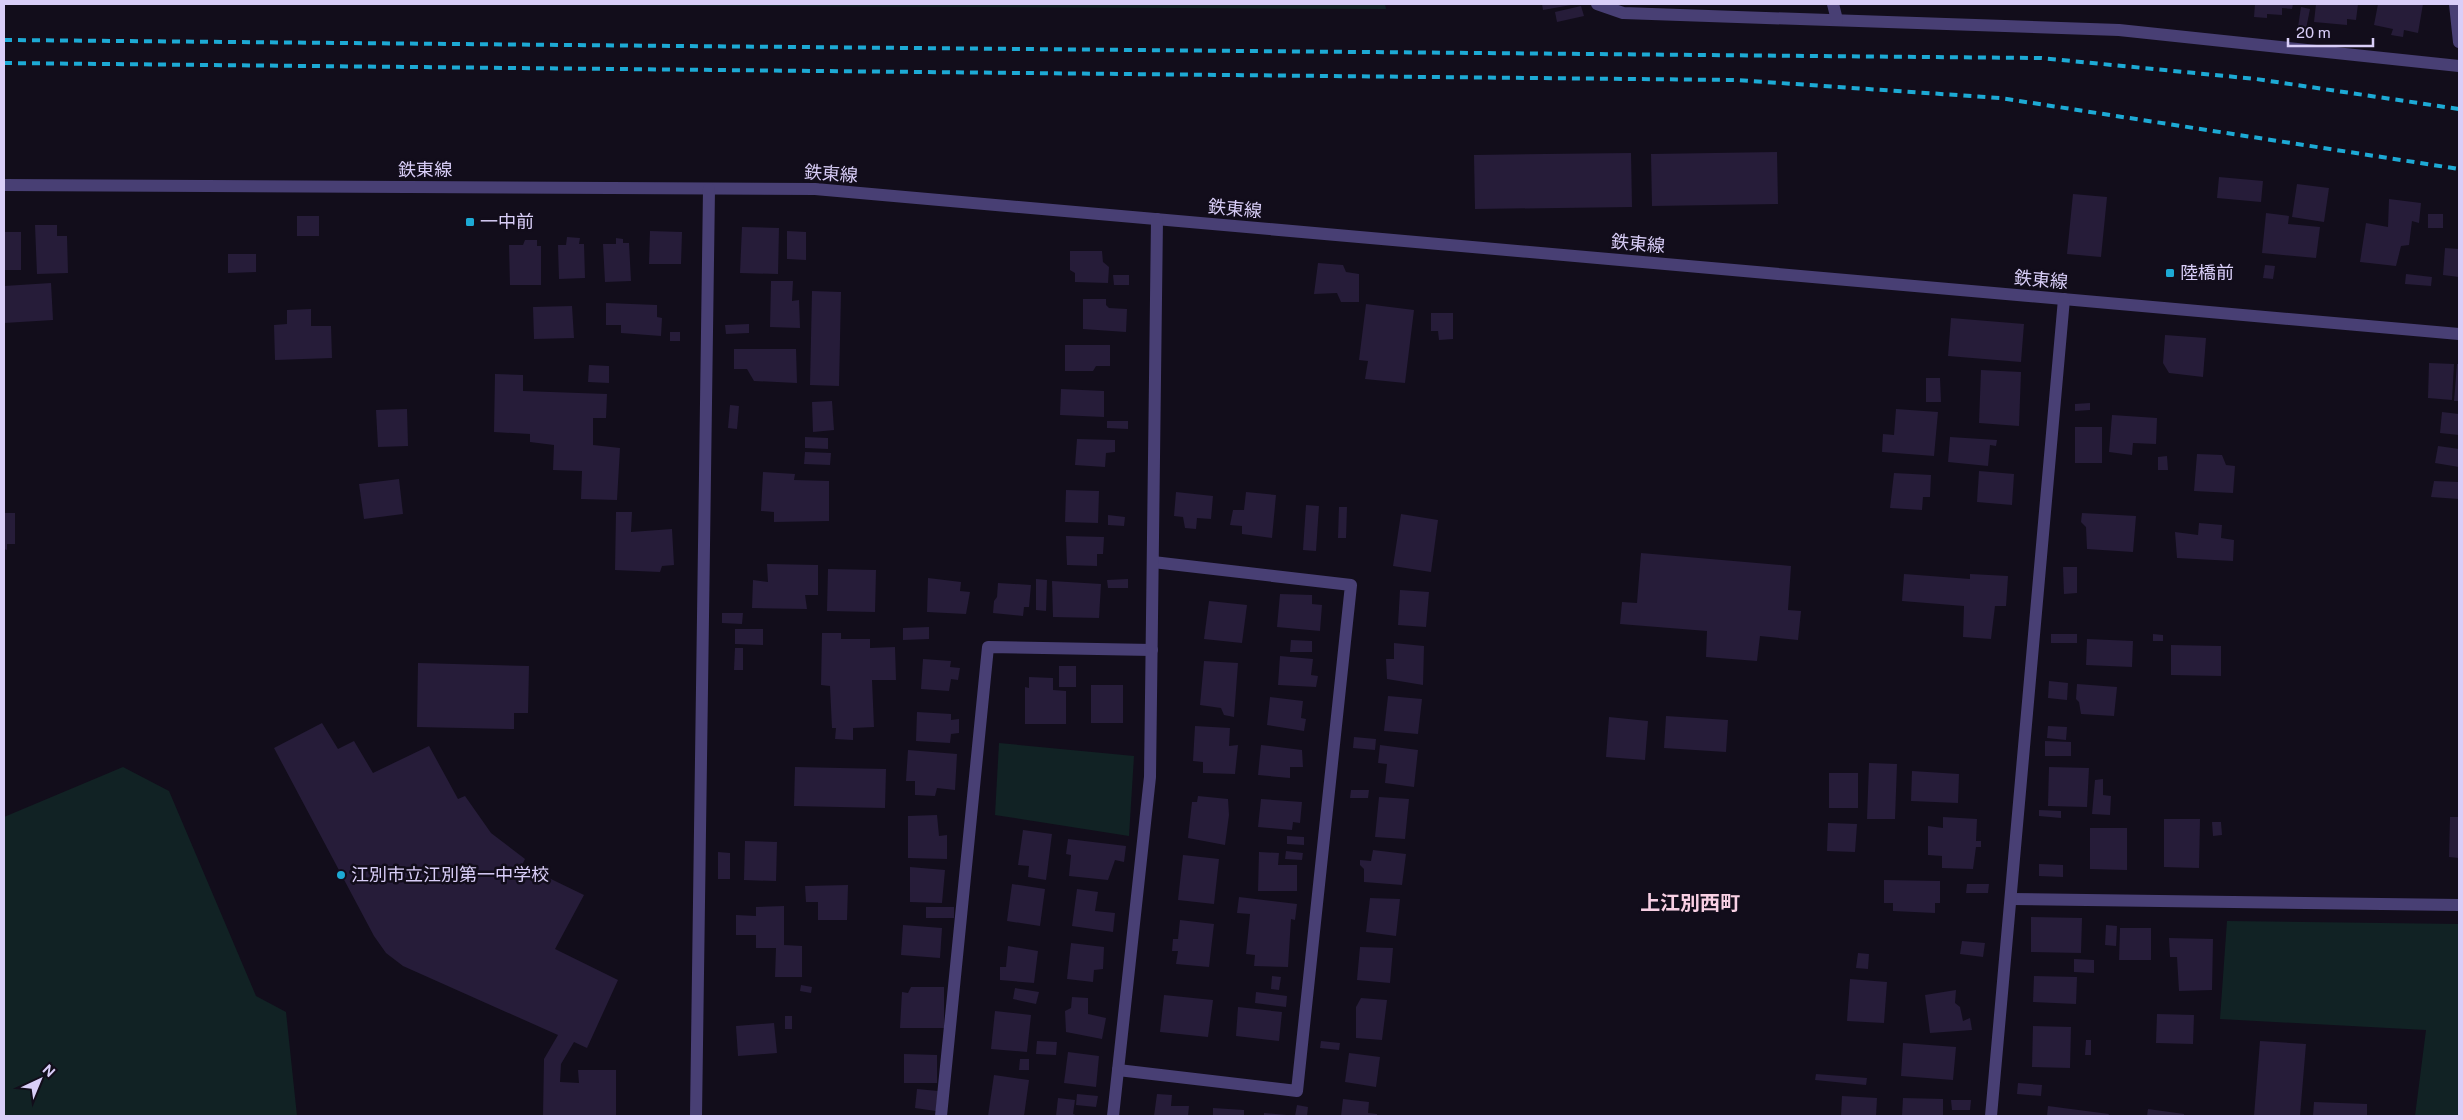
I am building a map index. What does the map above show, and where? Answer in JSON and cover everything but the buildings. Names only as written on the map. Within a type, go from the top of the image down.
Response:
[{"type":"street","points":[[1598,4],[1623,13],[2119,30],[2459,66]]},
{"type":"street","points":[[1833,4],[1837,20]]},
{"type":"street","points":[[2455,4],[2459,42]]},
{"type":"street","name":"鉄東線","points":[[4,185],[815,189],[2459,334]]},
{"type":"street","points":[[696,1116],[709,189]]},
{"type":"street","points":[[1114,1116],[1150,777],[1157,219]]},
{"type":"street","points":[[1991,1116],[2064,299]]},
{"type":"street","points":[[1118,1070],[1297,1091],[1351,585],[1153,562]]},
{"type":"street","points":[[941,1116],[988,647],[1152,650]]},
{"type":"street","points":[[2011,899],[2459,905]]},
{"type":"shaded area","points":[[316,4],[1385,4],[1386,9]]},
{"type":"shaded area","points":[[999,743],[1134,756],[1129,836],[995,815]]},
{"type":"shaded area","points":[[123,767],[169,791],[256,996],[286,1012],[297,1116],[4,1116],[4,817]]},
{"type":"shaded area","points":[[2227,921],[2459,924],[2459,1116],[2415,1116],[2426,1030],[2220,1019]]},
{"type":"railway","points":[[4,40],[2041,58],[2256,79],[2459,109]]},
{"type":"railway","points":[[4,63],[1736,80],[2000,98],[2459,169]]},
{"type":"place","name":"一中前","points":[[470,222]]},
{"type":"place","name":"陸橋前","points":[[2170,273]]},
{"type":"place","name":"江別市立江別第一中学校","points":[[341,875]]},
{"type":"district","name":"上江別西町","points":[[1690,903]]}]
